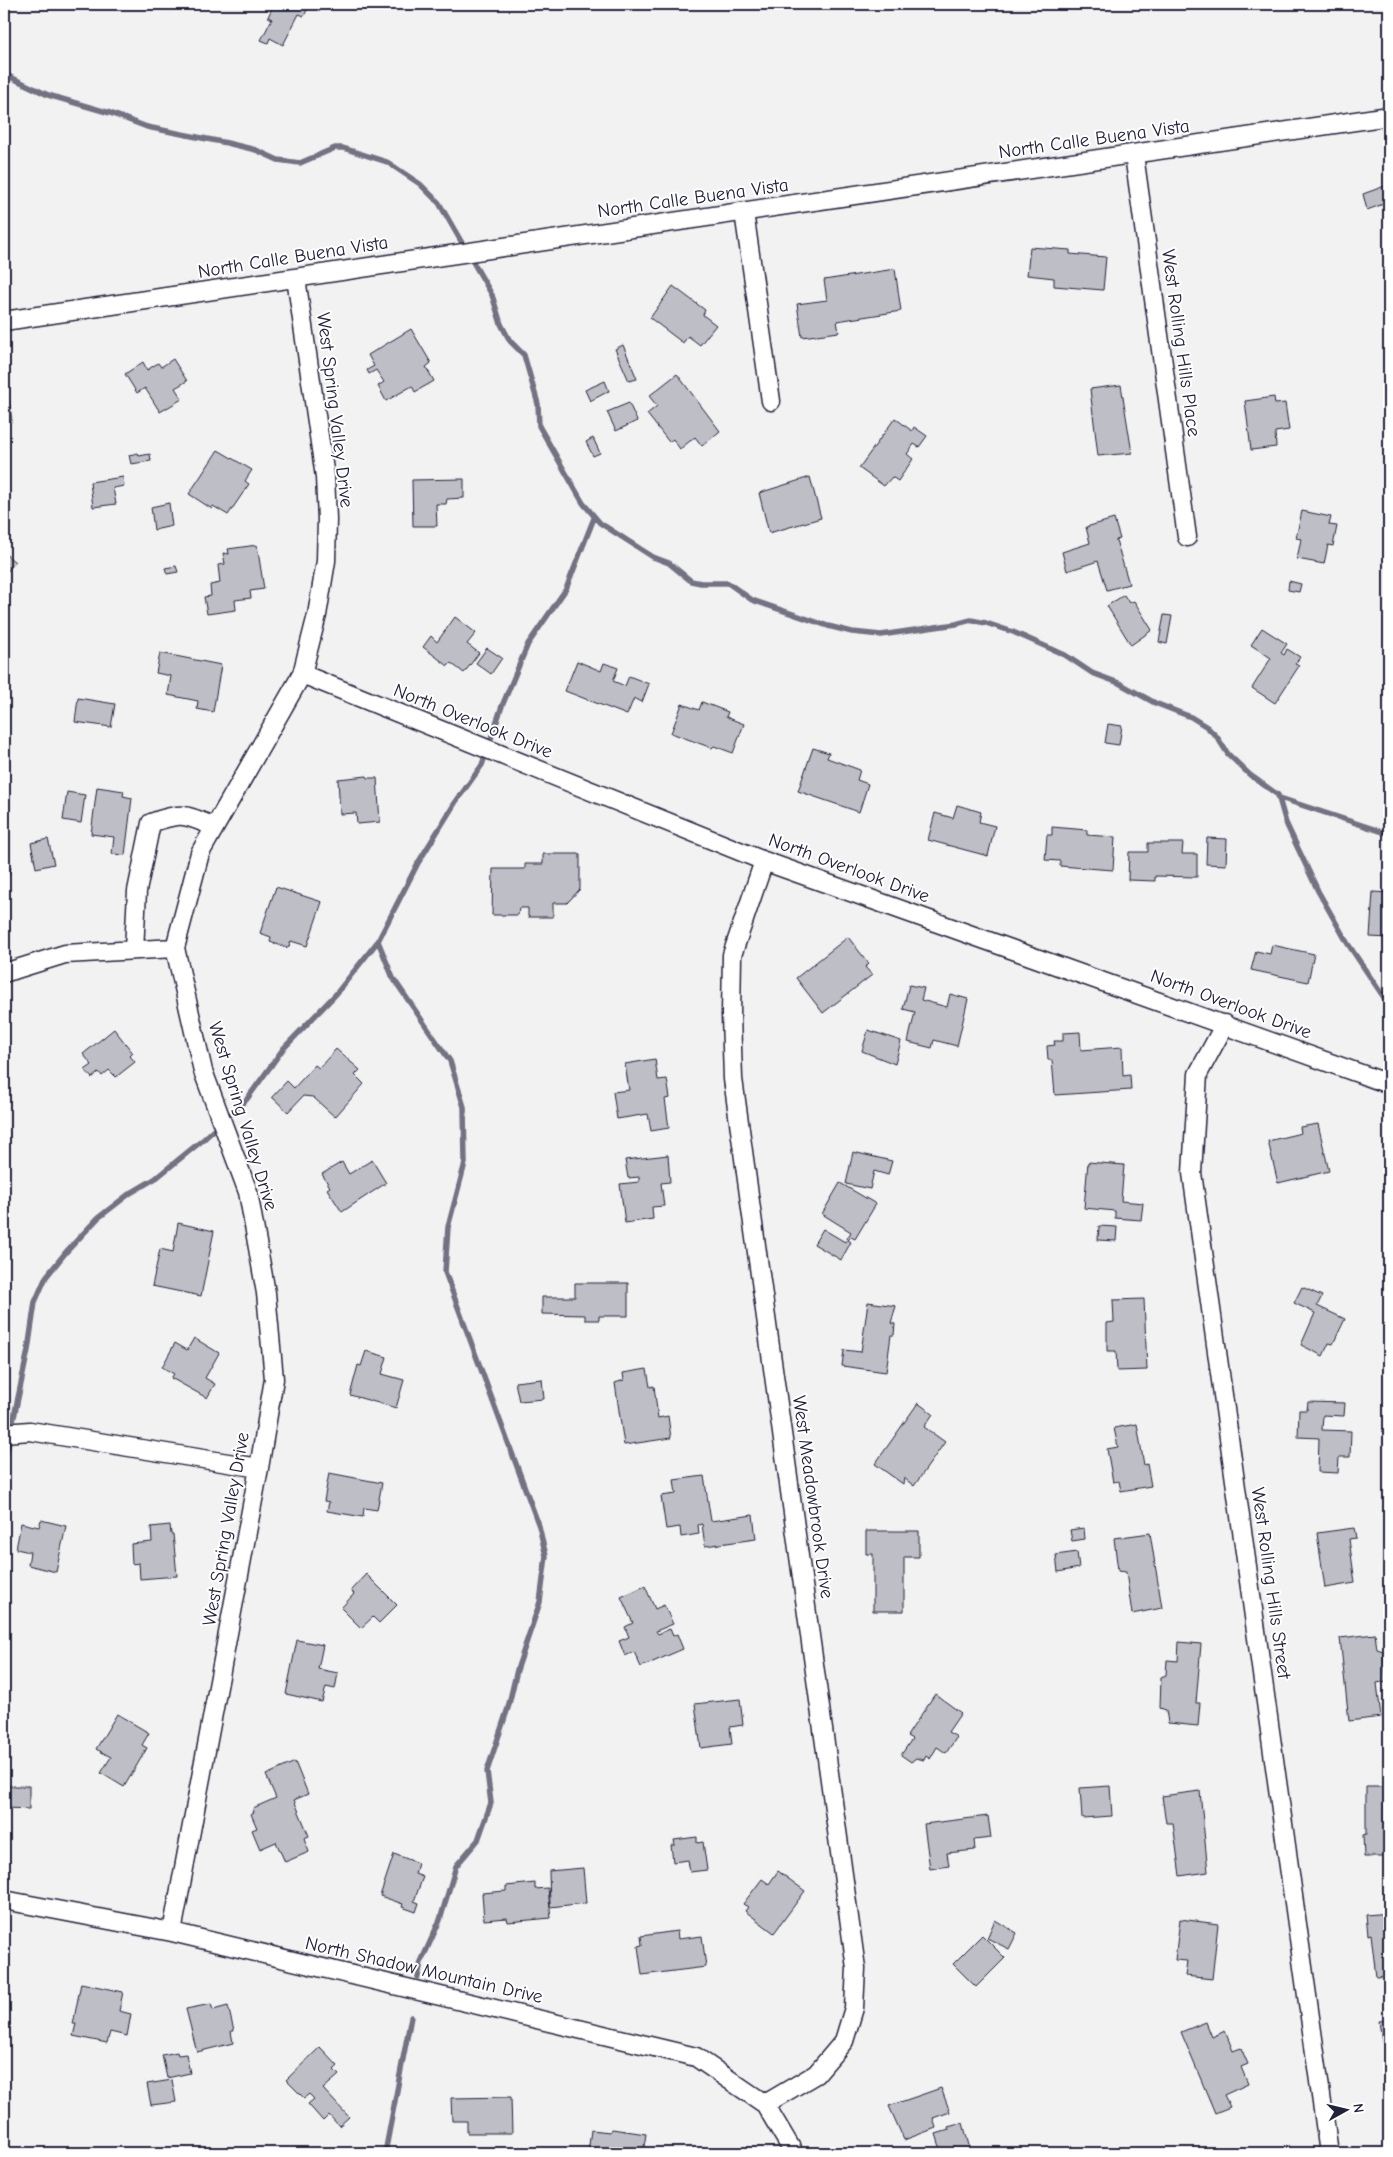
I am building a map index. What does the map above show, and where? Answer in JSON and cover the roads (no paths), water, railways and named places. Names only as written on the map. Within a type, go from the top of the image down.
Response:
[{"type":"street","name":"North Calle Buena Vista","points":[[4,321],[1389,116]]},
{"type":"street","name":"West Rolling Hills Place","points":[[1134,154],[1187,537]]},
{"type":"street","points":[[744,212],[771,402]]},
{"type":"street","name":"West Spring Valley Drive","points":[[172,1932],[260,1468],[274,1379],[266,1293],[248,1192],[203,1071],[175,948],[200,853],[302,674],[318,615],[326,561],[325,477],[296,278]]},
{"type":"street","name":"North Overlook Drive","points":[[302,674],[764,861],[1389,1084]]},
{"type":"street","points":[[134,950],[137,891],[151,823],[167,817],[185,815],[215,827]]},
{"type":"street","name":"West Meadowbrook Drive","points":[[764,861],[732,955],[733,1079],[856,1968],[854,2008],[844,2041],[816,2074],[765,2104]]},
{"type":"street","points":[[4,974],[65,954],[175,948]]},
{"type":"street","name":"West Rolling Hills Street","points":[[1225,1024],[1198,1074],[1192,1174],[1329,2153]]},
{"type":"street","points":[[4,1433],[30,1431],[260,1468]]},
{"type":"street","name":"North Shadow Mountain Drive","points":[[4,1900],[172,1932],[696,2056],[765,2104],[794,2153]]},
{"type":"waterway","points":[[4,74],[48,95],[110,113],[147,127],[256,150],[278,160],[300,163],[335,148],[343,148],[387,162],[420,184],[439,203],[492,295],[501,324],[510,341],[524,355],[538,404],[539,426],[583,503],[600,523],[653,557],[669,563],[691,581],[728,583],[752,600],[828,626],[852,632],[881,635],[971,620],[986,623],[1013,632],[1065,655],[1092,673],[1119,683],[1155,703],[1191,717],[1207,727],[1217,737],[1228,754],[1250,775],[1278,795],[1286,823],[1318,891],[1348,944],[1389,1005]]},
{"type":"waterway","points":[[4,1465],[28,1350],[35,1302],[46,1277],[66,1252],[98,1218],[129,1194],[156,1178],[204,1139],[247,1099],[283,1049],[336,994],[378,941],[418,863],[455,803],[482,765],[502,706],[528,644],[566,589],[594,518]]},
{"type":"waterway","points":[[1280,798],[1389,834]]},
{"type":"waterway","points":[[378,941],[393,978],[450,1061],[464,1107],[465,1163],[448,1227],[445,1272],[539,1526],[546,1556],[540,1602],[517,1670],[508,1708],[487,1771],[491,1803],[478,1840],[456,1866],[440,1920],[421,1962],[418,1977]]},
{"type":"waterway","points":[[385,2153],[411,2017]]}]
